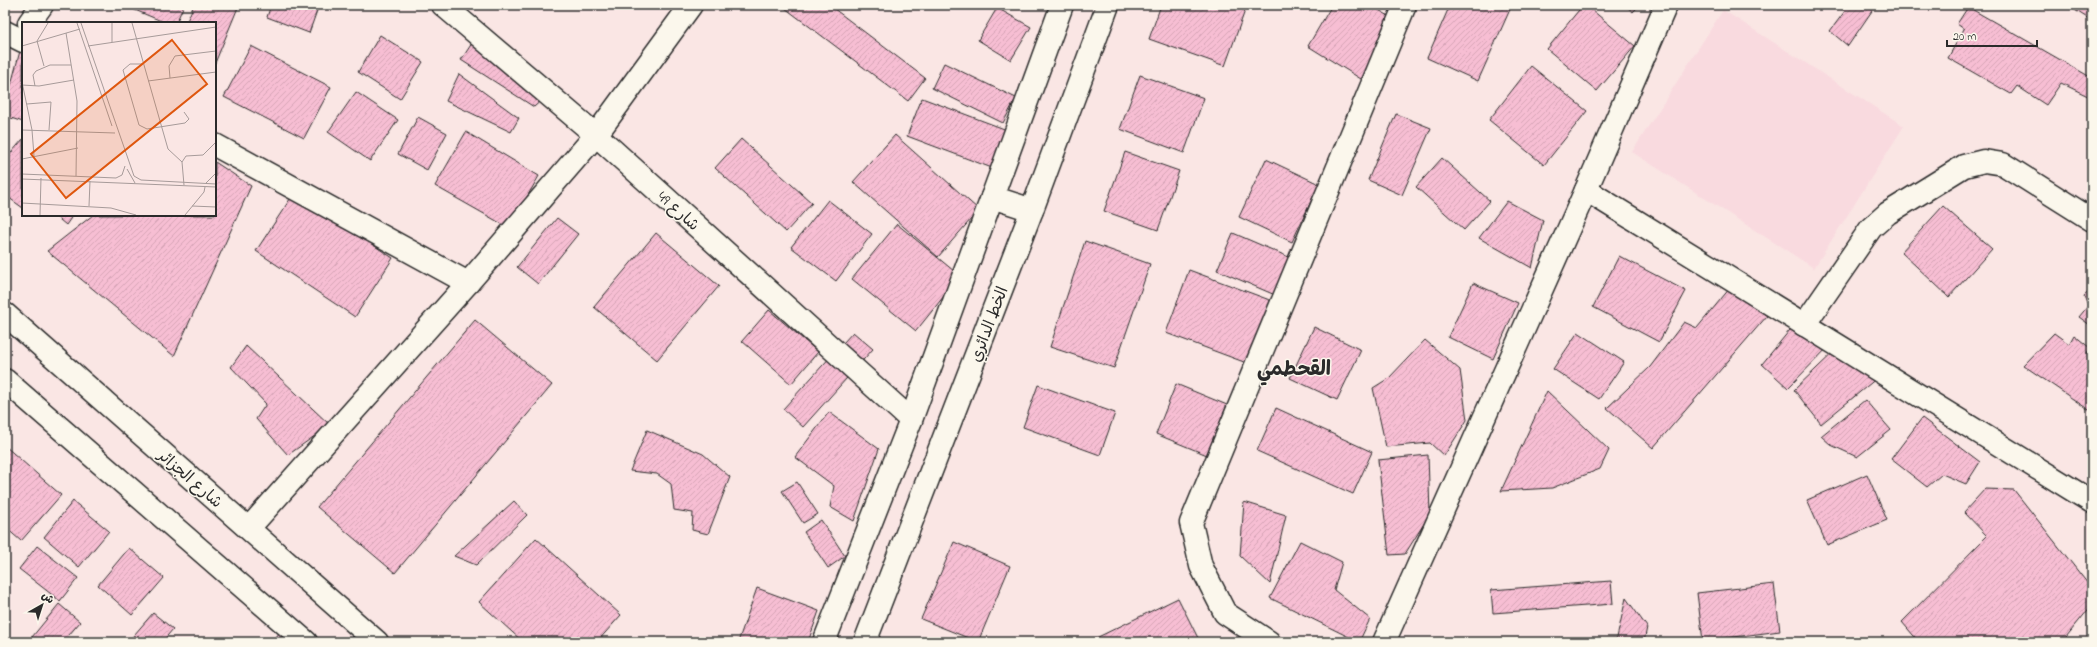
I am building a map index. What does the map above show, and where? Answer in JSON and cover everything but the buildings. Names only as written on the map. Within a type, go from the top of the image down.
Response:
[{"type":"street","points":[[29,22],[42,5]]},
{"type":"street","name":"شارع 49","points":[[443,5],[596,135],[911,420]]},
{"type":"street","points":[[249,528],[468,283],[596,135],[691,5]]},
{"type":"street","points":[[824,642],[911,420],[1062,5]]},
{"type":"street","name":"الخط الدائري","points":[[865,642],[1032,210],[1108,5]]},
{"type":"street","points":[[1269,642],[1225,613],[1201,566],[1191,523],[1405,5]]},
{"type":"street","points":[[1384,642],[1586,190],[1663,6]]},
{"type":"street","points":[[216,146],[468,283]]},
{"type":"street","points":[[1804,325],[1871,228],[1888,213],[1964,166],[1984,161],[2004,164],[2092,220]]},
{"type":"street","points":[[1586,190],[2092,502]]},
{"type":"street","points":[[992,197],[1032,210]]},
{"type":"street","name":"شارع الجزائر","points":[[5,314],[249,528],[376,642]]},
{"type":"street","points":[[5,380],[306,642]]},
{"type":"shaded area","points":[[1723,10],[1904,126],[1814,268],[1632,152]]},
{"type":"district","name":"القحطمي","points":[[1294,368]]}]
